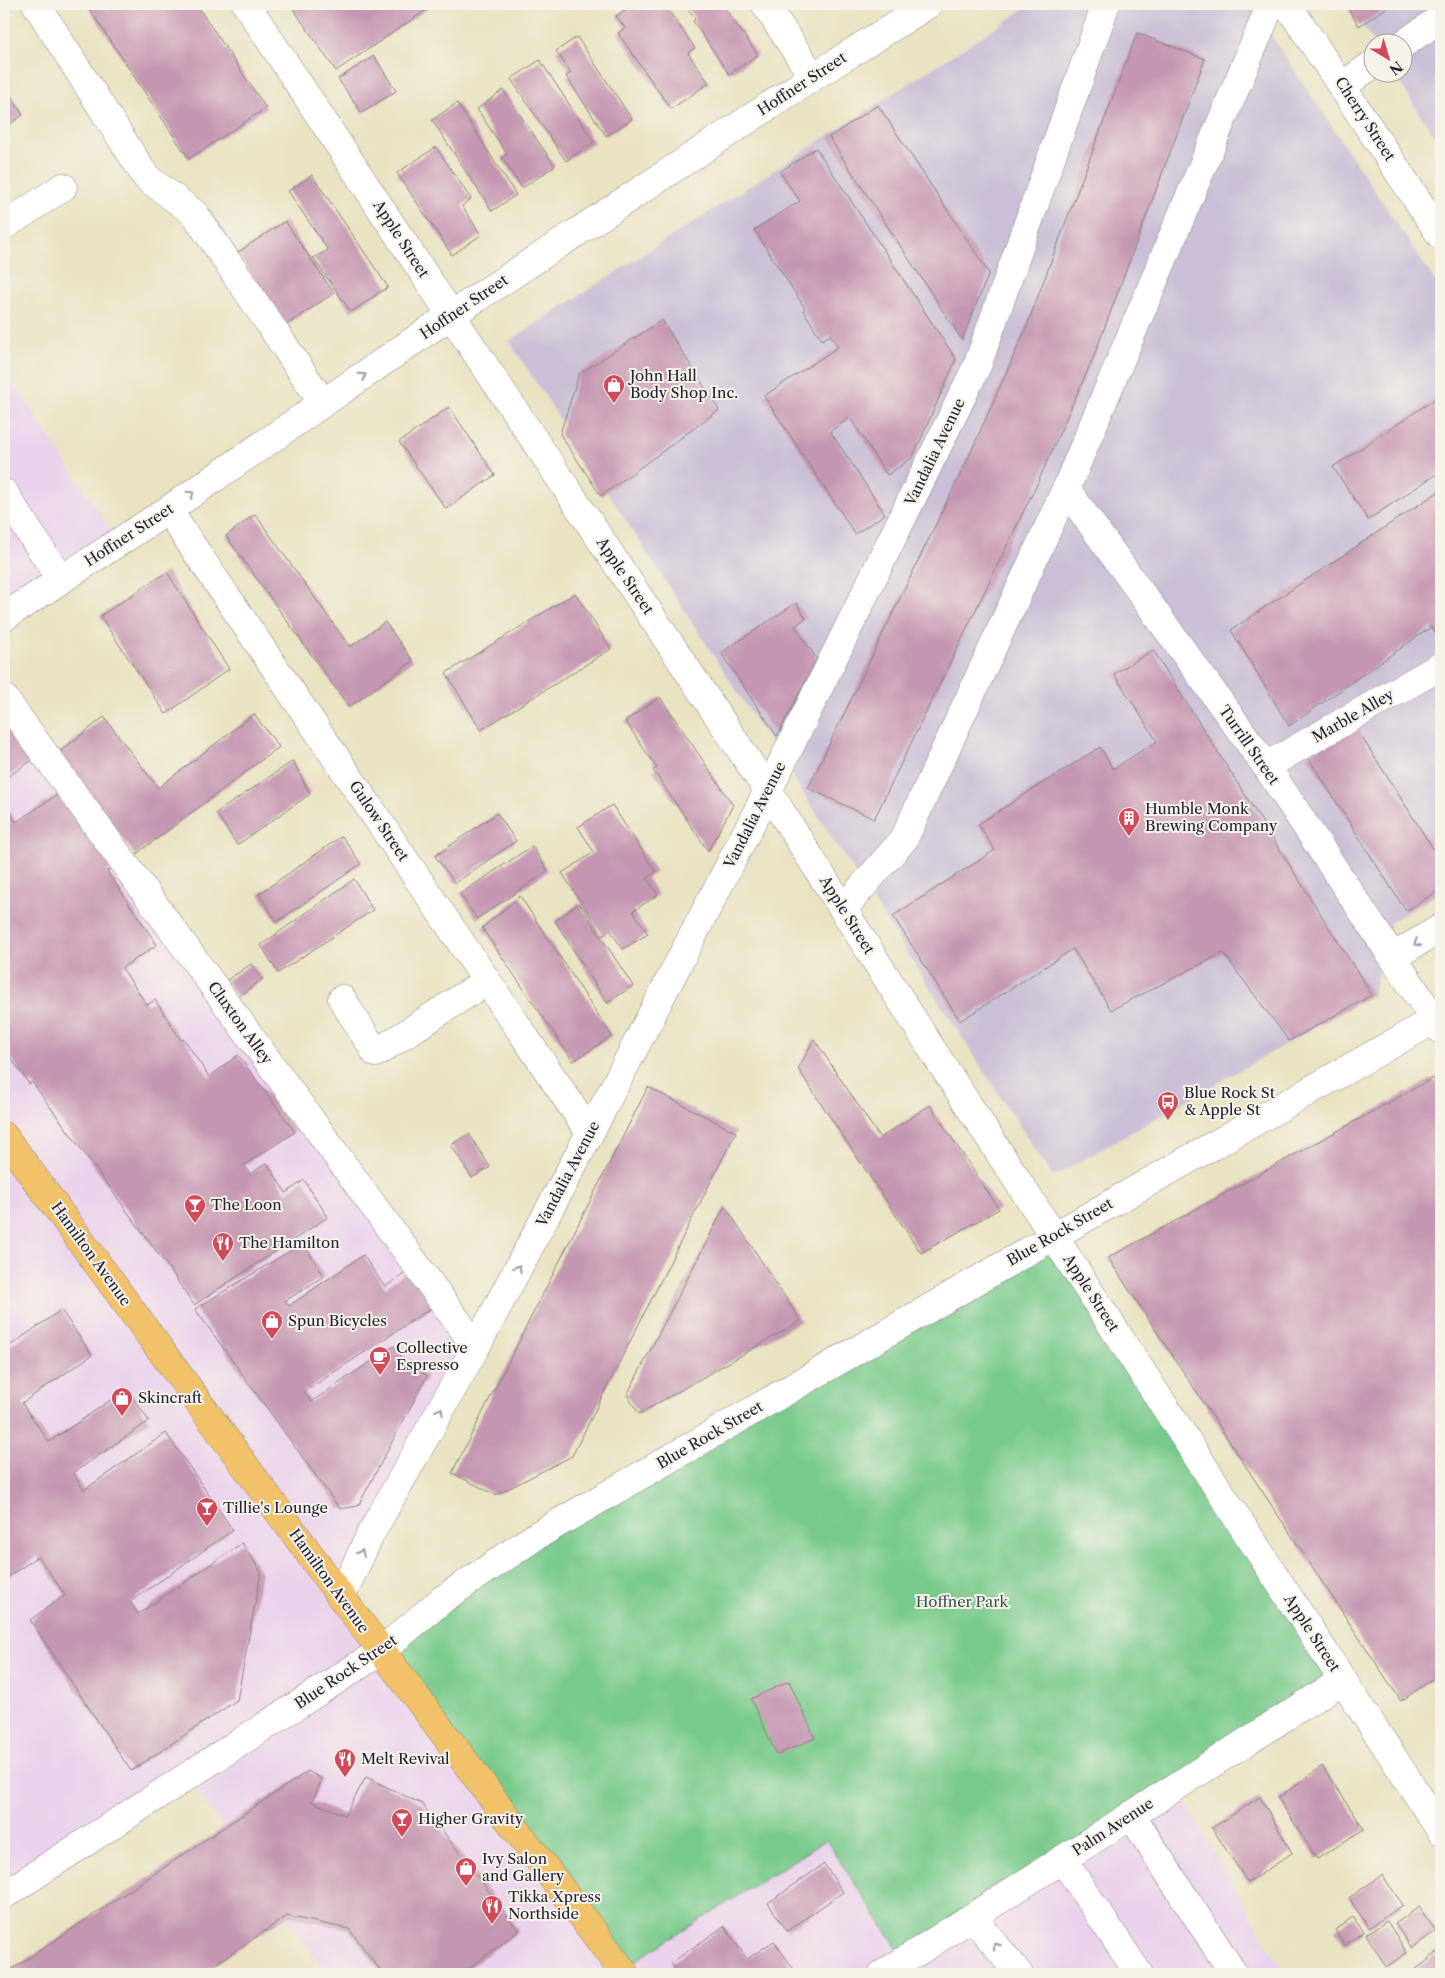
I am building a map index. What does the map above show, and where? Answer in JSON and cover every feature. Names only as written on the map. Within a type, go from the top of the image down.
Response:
[{"type":"main road","name":"Hamilton Avenue","points":[[8,1149],[381,1651],[625,1974]]},
{"type":"street","points":[[36,4],[146,177],[195,214],[323,403]]},
{"type":"street","name":"Apple Street","points":[[246,4],[768,791],[1054,1236],[1441,1831]]},
{"type":"street","points":[[765,4],[813,77]]},
{"type":"street","name":"Hoffner Street","points":[[4,617],[168,510],[451,315],[813,77],[929,4]]},
{"type":"street","name":"Vandalia Avenue","points":[[341,1597],[370,1536],[476,1347],[768,791],[977,366],[1106,4]]},
{"type":"street","points":[[843,908],[904,839],[1066,489],[1272,4]]},
{"type":"street","name":"Cherry Street","points":[[1287,4],[1441,236]]},
{"type":"street","points":[[1412,37],[1441,18]]},
{"type":"street","points":[[1342,86],[1362,72]]},
{"type":"street","points":[[4,226],[63,187]]},
{"type":"street","name":"Turrill Street","points":[[1066,489],[1266,766],[1393,957],[1439,1022]]},
{"type":"street","points":[[4,492],[61,580]]},
{"type":"street","name":"Gulow Street","points":[[168,510],[590,1133]]},
{"type":"street","name":"Marble Alley","points":[[1266,766],[1441,666]]},
{"type":"street","name":"Cluxton Alley","points":[[4,698],[476,1347]]},
{"type":"street","points":[[1393,957],[1441,928]]},
{"type":"street","points":[[342,999],[376,1053],[487,981]]},
{"type":"street","name":"Blue Rock Street","points":[[4,1895],[381,1651],[443,1599],[536,1536],[1054,1236],[1439,1022]]},
{"type":"street","name":"Palm Avenue","points":[[883,1974],[1342,1680]]},
{"type":"street","points":[[1131,1815],[1234,1974]]},
{"type":"street","points":[[1063,1860],[1139,1974]]},
{"type":"street","points":[[974,1917],[1019,1974]]},
{"type":"shaded area","points":[[1032,4],[1250,4],[1441,290],[1441,892],[1391,922],[1372,995],[1053,1177],[509,341]]},
{"type":"shaded area","points":[[1348,4],[1441,4],[1441,145],[1399,82],[1412,82],[1412,32],[1367,32]]},
{"type":"shaded area","points":[[4,369],[119,542],[4,617]]},
{"type":"shaded area","points":[[4,698],[476,1347],[341,1597],[622,1970],[826,1840],[905,1960],[1176,1787],[1285,1974],[326,1974],[187,1776],[4,1895]]},
{"type":"green space","name":"Hoffner Park","points":[[1054,1236],[1343,1680],[905,1960],[826,1840],[621,1970],[381,1651],[443,1599]]},
{"type":"building","points":[[86,4],[196,4],[266,108],[189,159]]},
{"type":"building","points":[[290,4],[435,4],[336,71]]},
{"type":"building","points":[[633,4],[664,4],[695,48],[688,53],[709,83],[671,109],[618,33],[625,28],[616,16]]},
{"type":"building","points":[[685,4],[722,4],[758,55],[729,74],[693,21],[695,19]]},
{"type":"building","points":[[1345,4],[1392,4],[1359,26]]},
{"type":"building","points":[[1137,33],[1205,59],[1094,356],[1037,484],[874,819],[808,788],[970,454],[1026,328]]},
{"type":"building","points":[[577,37],[632,119],[606,136],[566,76],[571,73],[556,51]]},
{"type":"building","points":[[374,56],[396,91],[362,113],[338,79]]},
{"type":"building","points":[[540,60],[594,142],[566,161],[511,79]]},
{"type":"building","points":[[4,85],[23,115],[4,128]]},
{"type":"building","points":[[503,90],[555,166],[522,188],[502,158],[507,154],[477,109]]},
{"type":"building","points":[[457,103],[516,195],[492,211],[432,120]]},
{"type":"building","points":[[878,105],[989,273],[962,340],[829,137]]},
{"type":"building","points":[[436,147],[471,199],[462,206],[481,235],[452,255],[397,173]]},
{"type":"building","points":[[816,148],[956,359],[913,457],[887,475],[850,418],[830,431],[885,514],[855,534],[764,396],[838,347],[830,335],[822,340],[803,310],[805,308],[754,230],[800,201],[780,172]]},
{"type":"building","points":[[312,175],[388,287],[351,312],[313,258],[328,250],[288,191]]},
{"type":"building","points":[[285,221],[334,293],[285,326],[237,253]]},
{"type":"building","points":[[662,320],[719,410],[601,496],[560,434],[579,374]]},
{"type":"building","points":[[1441,395],[1441,471],[1368,520],[1333,467]]},
{"type":"building","points":[[449,407],[495,475],[446,509],[399,442]]},
{"type":"building","points":[[1441,490],[1441,640],[1431,627],[1289,726],[1231,630]]},
{"type":"building","points":[[255,514],[350,647],[385,622],[413,661],[349,707],[226,536]]},
{"type":"building","points":[[167,572],[229,669],[166,714],[100,616]]},
{"type":"building","points":[[575,593],[611,649],[481,730],[446,673]]},
{"type":"building","points":[[796,603],[806,618],[795,626],[817,659],[777,736],[721,653]]},
{"type":"building","name":"Humble Monk Brewing Company","points":[[1153,650],[1372,995],[1289,1041],[1223,953],[1111,1010],[1073,949],[960,1021],[893,916],[995,850],[978,824],[1100,747],[1113,769],[1157,741],[1114,674]]},
{"type":"building","points":[[660,697],[733,805],[708,851],[653,770],[657,768],[625,721]]},
{"type":"building","points":[[254,714],[279,747],[135,855],[58,753],[104,717],[158,788]]},
{"type":"building","points":[[4,721],[34,759],[4,779]]},
{"type":"building","points":[[1354,725],[1441,861],[1441,889],[1406,911],[1307,756]]},
{"type":"building","points":[[293,761],[310,794],[237,845],[216,813]]},
{"type":"building","points":[[61,792],[112,868],[107,871],[157,945],[122,968],[147,1005],[155,1000],[181,1040],[184,1039],[209,1077],[238,1055],[295,1132],[244,1165],[250,1174],[267,1163],[286,1193],[304,1180],[328,1217],[194,1305],[32,1082],[29,1084],[4,1048],[4,803],[16,822]]},
{"type":"building","points":[[612,805],[656,872],[647,878],[658,895],[633,911],[648,934],[623,949],[610,930],[603,936],[562,873],[594,852],[578,827]]},
{"type":"building","points":[[497,813],[516,841],[455,883],[435,856]]},
{"type":"building","points":[[342,836],[361,864],[277,922],[259,894]]},
{"type":"building","points":[[532,846],[548,871],[477,919],[460,894]]},
{"type":"building","points":[[354,879],[373,910],[278,973],[261,945]]},
{"type":"building","points":[[520,896],[612,1036],[573,1061],[482,928]]},
{"type":"building","points":[[579,903],[633,986],[607,1003],[555,921]]},
{"type":"building","points":[[251,964],[263,979],[238,997],[226,981]]},
{"type":"building","points":[[814,1039],[880,1138],[930,1105],[999,1209],[921,1253],[798,1069]]},
{"type":"building","points":[[1433,1078],[1441,1091],[1441,1673],[1401,1701],[1108,1258]]},
{"type":"building","points":[[648,1087],[736,1132],[572,1456],[496,1495],[452,1473]]},
{"type":"building","points":[[469,1134],[490,1167],[472,1178],[451,1145]]},
{"type":"building","points":[[725,1206],[801,1321],[639,1414],[627,1395]]},
{"type":"building","points":[[303,1243],[324,1276],[285,1301],[289,1306],[363,1255],[385,1287],[411,1269],[436,1305],[304,1392],[311,1402],[394,1346],[414,1375],[420,1371],[427,1376],[358,1506],[340,1509],[195,1309]]},
{"type":"building","points":[[61,1310],[92,1355],[22,1403],[49,1442],[127,1389],[149,1421],[73,1473],[84,1490],[166,1433],[233,1530],[130,1602],[138,1614],[242,1543],[261,1572],[237,1700],[131,1771],[30,1620],[65,1595],[38,1556],[4,1580],[4,1350]]},
{"type":"building","points":[[789,1681],[815,1738],[777,1755],[751,1699]]},
{"type":"building","points":[[1322,1766],[1364,1829],[1317,1859],[1278,1798]]},
{"type":"building","points":[[308,1771],[322,1779],[312,1802],[345,1815],[366,1777],[422,1804],[519,1931],[461,1974],[383,1974],[349,1929],[287,1916],[201,1974],[5,1974]]},
{"type":"building","points":[[1260,1797],[1292,1853],[1248,1883],[1212,1828]]},
{"type":"building","points":[[824,1864],[843,1892],[787,1931],[768,1903]]},
{"type":"building","points":[[1382,1875],[1403,1905],[1369,1928],[1349,1898]]},
{"type":"building","points":[[1419,1907],[1436,1931],[1412,1948],[1395,1924]]},
{"type":"building","points":[[1353,1917],[1364,1932],[1345,1945],[1335,1930]]},
{"type":"building","points":[[1387,1921],[1407,1953],[1386,1967],[1366,1934]]},
{"type":"building","points":[[724,1926],[747,1959],[774,1941],[797,1974],[679,1974],[671,1963]]},
{"type":"building","points":[[1441,1950],[1441,1974],[1418,1974],[1415,1970]]},
{"type":"place","name":"John Hall Body Shop Inc.","points":[[614,404]]},
{"type":"place","name":"Humble Monk Brewing Company","points":[[1129,837]]},
{"type":"place","name":"Blue Rock St & Apple St","points":[[1168,1121]]},
{"type":"place","name":"The Loon","points":[[195,1224]]},
{"type":"place","name":"The Hamilton","points":[[223,1262]]},
{"type":"place","name":"Spun Bicycles","points":[[272,1340]]},
{"type":"place","name":"Collective Espresso","points":[[380,1376]]},
{"type":"place","name":"Skincraft","points":[[122,1417]]},
{"type":"place","name":"Tillie's Lounge","points":[[207,1527]]},
{"type":"place","name":"Melt Revival","points":[[345,1778]]},
{"type":"place","name":"Higher Gravity","points":[[402,1838]]},
{"type":"place","name":"Ivy Salon and Gallery","points":[[466,1887]]},
{"type":"place","name":"Tikka Xpress Northside","points":[[492,1925]]}]
